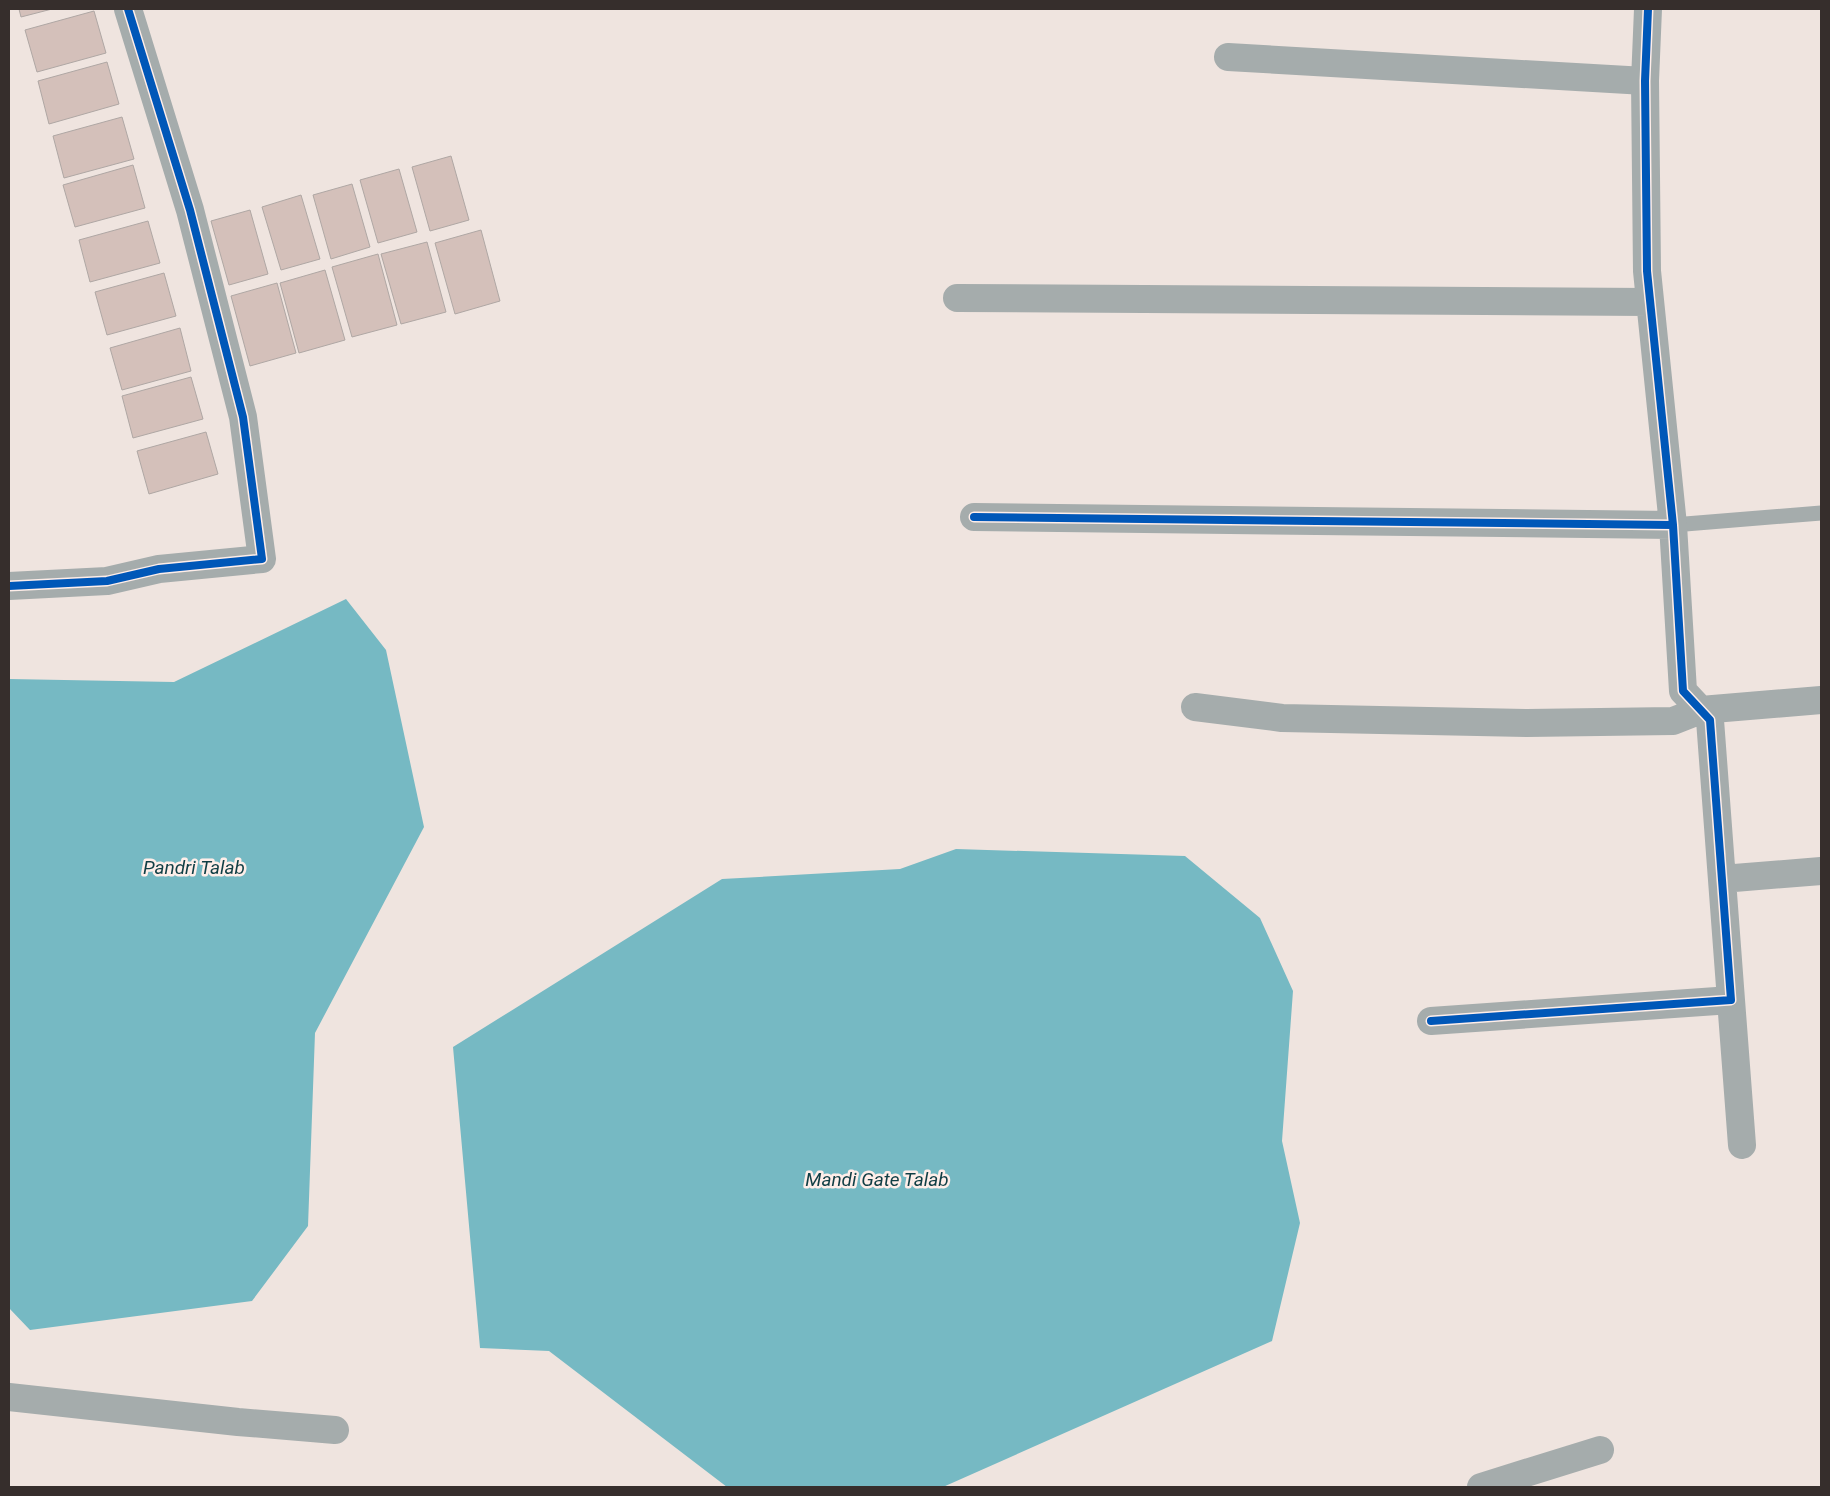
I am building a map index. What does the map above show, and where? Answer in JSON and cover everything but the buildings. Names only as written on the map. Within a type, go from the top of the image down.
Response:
[{"type":"street","points":[[9,586],[107,582],[159,569],[262,559],[243,418],[190,210],[128,9]]},
{"type":"street","points":[[1648,9],[1645,81],[1647,271],[1673,525],[1683,691],[1710,720],[1742,1145]]},
{"type":"street","points":[[1228,57],[1645,81]]},
{"type":"street","points":[[956,298],[1650,302]]},
{"type":"street","points":[[974,517],[1673,525]]},
{"type":"street","points":[[1195,708],[1282,718],[1527,723],[1674,721],[1701,710],[1821,700]]},
{"type":"street","points":[[1722,879],[1821,870]]},
{"type":"street","points":[[1431,1021],[1731,1000]]},
{"type":"street","points":[[9,1396],[238,1422],[335,1430]]},
{"type":"street","points":[[1481,1487],[1600,1450]]},
{"type":"lane","points":[[1673,525],[1821,513]]},
{"type":"water","name":"Pandri Talab","points":[[346,599],[386,650],[424,827],[315,1033],[308,1226],[252,1301],[30,1330],[9,1308],[9,679],[174,682]]},
{"type":"water","name":"Mandi Gate Talab","points":[[956,849],[1185,856],[1260,918],[1293,991],[1282,1141],[1300,1223],[1272,1341],[943,1487],[727,1487],[549,1351],[480,1348],[453,1047],[722,879],[900,869]]},
{"type":"cycle path","points":[[9,586],[107,581],[159,569],[262,559],[243,417],[190,210],[128,9]]},
{"type":"cycle path","points":[[1431,1021],[1731,1000],[1710,720],[1683,691],[1673,525],[1647,271],[1645,81],[1648,9]]},
{"type":"cycle path","points":[[974,517],[1673,525]]}]
